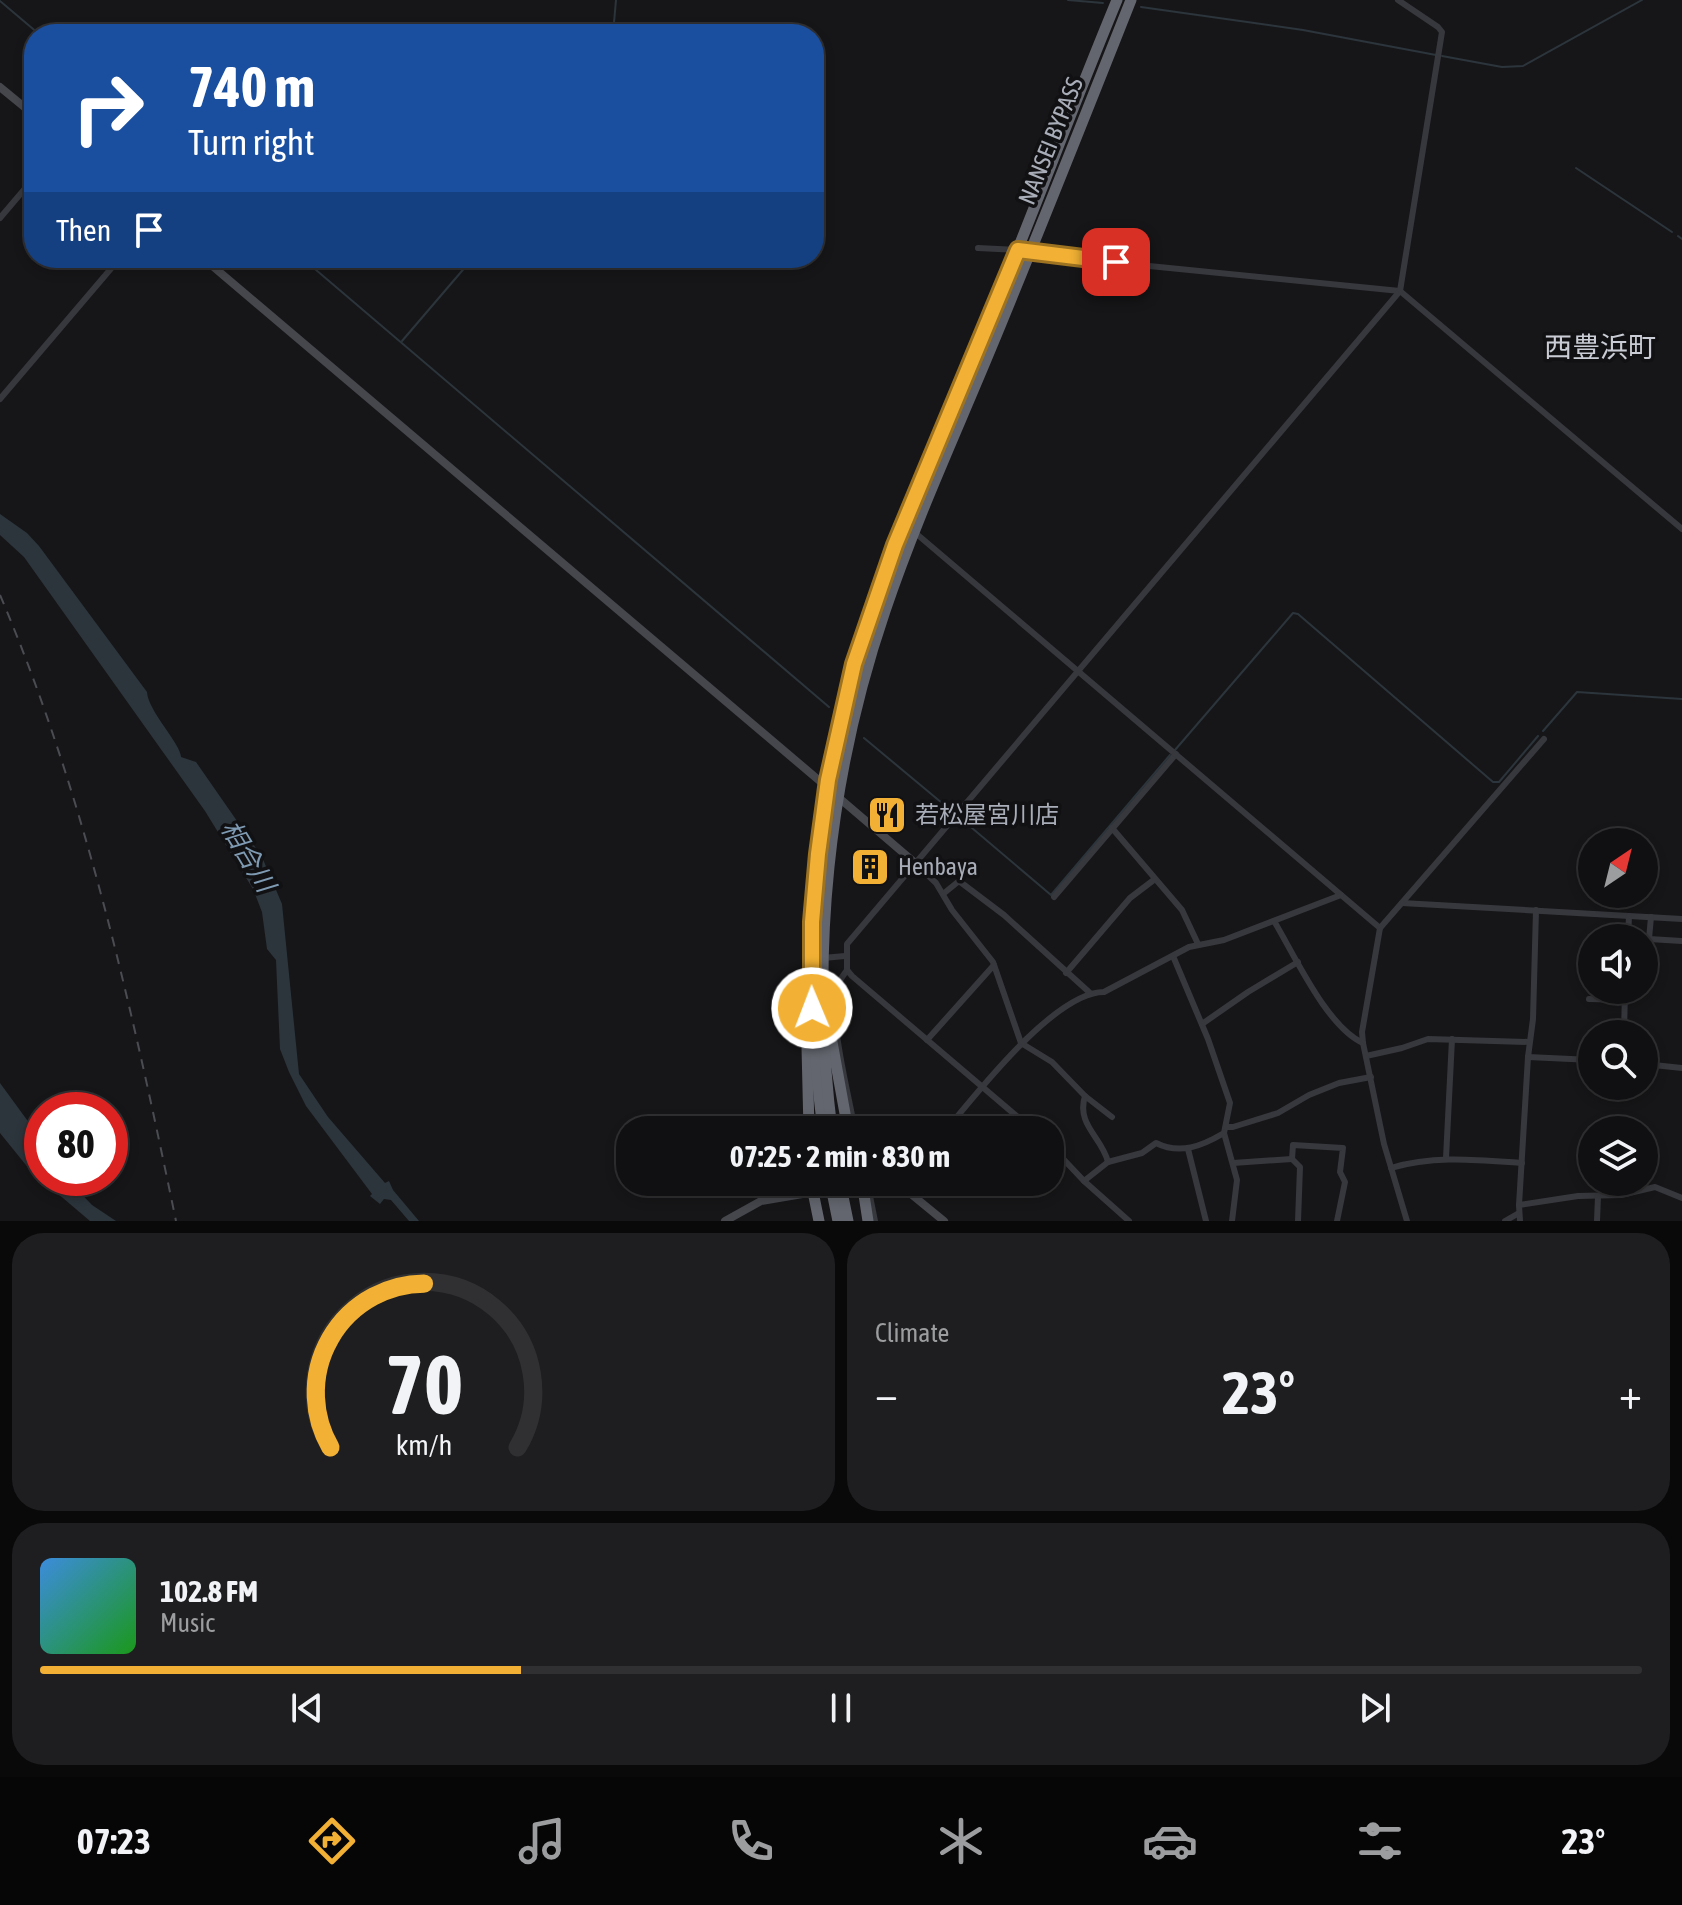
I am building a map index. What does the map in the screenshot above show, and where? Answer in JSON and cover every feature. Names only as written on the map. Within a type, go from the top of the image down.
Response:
[{"type":"highway","name":"NANSEI BYPASS","points":[[821,1116],[814,1048],[818,854],[827,787],[854,664],[895,545],[1018,250],[1117,0]]},
{"type":"highway","name":"NANSEI BYPASS","points":[[831,1116],[817,958],[839,798],[871,653],[899,571],[1031,253],[1131,0]]},
{"type":"highway","points":[[809,1116],[806,991],[817,958]]},
{"type":"highway","points":[[817,958],[845,1116]]},
{"type":"highway","points":[[814,1196],[819,1221]]},
{"type":"highway","points":[[831,1196],[838,1221]]},
{"type":"highway","points":[[843,1196],[848,1221]]},
{"type":"highway","points":[[864,1196],[868,1221]]},
{"type":"street","points":[[1016,1116],[847,970],[845,956],[851,936],[1400,291],[1442,32],[1398,0]]},
{"type":"street","points":[[0,87],[24,107]]},
{"type":"street","points":[[0,218],[24,190]]},
{"type":"street","points":[[978,248],[1400,291],[1682,529]]},
{"type":"street","points":[[0,399],[111,268]]},
{"type":"street","points":[[215,268],[930,877],[994,965],[1021,1043],[1052,1062],[1085,1096],[1112,1117]]},
{"type":"street","points":[[919,536],[1380,928]]},
{"type":"street","points":[[1407,1221],[1377,1117],[1363,1043],[1362,1032],[1380,928],[1544,739]]},
{"type":"street","points":[[1054,897],[1174,752]]},
{"type":"street","points":[[1112,828],[1188,919],[1198,944]]},
{"type":"street","points":[[1066,973],[1130,898],[1155,879]]},
{"type":"street","points":[[943,894],[959,881],[1004,915],[1089,992]]},
{"type":"street","points":[[958,1116],[1021,1043],[1089,992],[1104,992],[1198,944],[1224,940],[1341,895]]},
{"type":"street","points":[[1401,903],[1682,919]]},
{"type":"street","points":[[1519,1213],[1533,1019],[1536,910]]},
{"type":"street","points":[[1629,916],[1629,924]]},
{"type":"street","points":[[1651,917],[1649,939],[1682,941]]},
{"type":"street","points":[[1274,921],[1343,1031],[1363,1043]]},
{"type":"street","points":[[817,958],[845,956]]},
{"type":"street","points":[[1173,956],[1202,1024],[1230,1103],[1225,1130],[1238,1188],[1232,1221]]},
{"type":"street","points":[[1202,1024],[1298,962]]},
{"type":"street","points":[[927,1040],[994,965]]},
{"type":"street","points":[[847,970],[841,978],[835,999],[852,1116]]},
{"type":"street","points":[[1446,1158],[1452,1039]]},
{"type":"street","points":[[1366,1056],[1422,1040],[1529,1042]]},
{"type":"street","points":[[1528,1057],[1578,1059]]},
{"type":"street","points":[[1658,1065],[1682,1068]]},
{"type":"street","points":[[1084,1181],[1108,1162],[1142,1153],[1156,1143],[1175,1150],[1188,1149],[1225,1130],[1278,1113],[1309,1095],[1339,1083],[1371,1077]]},
{"type":"street","points":[[1085,1096],[1083,1118],[1108,1162]]},
{"type":"street","points":[[1292,1159],[1293,1145],[1343,1148],[1340,1172],[1345,1182],[1337,1221]]},
{"type":"street","points":[[1188,1149],[1206,1221]]},
{"type":"street","points":[[1391,1168],[1413,1161],[1446,1158],[1522,1163]]},
{"type":"street","points":[[1233,1163],[1292,1159],[1300,1167],[1298,1221]]},
{"type":"street","points":[[1064,1160],[1129,1221]]},
{"type":"street","points":[[1658,1188],[1682,1198]]},
{"type":"street","points":[[725,1221],[761,1201],[779,1196]]},
{"type":"street","points":[[866,1196],[875,1221]]},
{"type":"street","points":[[916,1196],[944,1221]]},
{"type":"street","points":[[1505,1221],[1519,1213],[1570,1197],[1598,1196],[1597,1221]]},
{"type":"water","name":"相合川","points":[[0,514],[27,533],[39,546],[147,692],[181,757],[196,762],[262,857],[282,904],[299,1074],[328,1117],[385,1183],[389,1181],[419,1221],[409,1221],[391,1200],[384,1199],[380,1204],[370,1196],[372,1194],[306,1106],[280,1049],[276,960],[267,949],[262,912],[253,889],[205,811],[24,557],[0,535]]},
{"type":"water","points":[[0,1083],[24,1116],[24,1163],[0,1133]]},
{"type":"water","points":[[61,1196],[83,1196],[116,1221],[90,1221]]},
{"type":"waterway","points":[[614,24],[616,0]]},
{"type":"waterway","points":[[1068,0],[1103,3]]},
{"type":"waterway","points":[[1442,56],[1502,67],[1523,66],[1642,0]]},
{"type":"waterway","points":[[0,1],[27,24]]},
{"type":"waterway","points":[[1141,7],[1303,30],[1436,55]]},
{"type":"waterway","points":[[1576,168],[1672,232]]},
{"type":"waterway","points":[[1678,236],[1682,239]]},
{"type":"waterway","points":[[314,268],[829,707]]},
{"type":"waterway","points":[[402,341],[464,268]]},
{"type":"waterway","points":[[1175,750],[1293,613],[1298,614],[1493,782],[1499,782],[1538,736]]},
{"type":"waterway","points":[[1543,731],[1577,692],[1682,699]]},
{"type":"waterway","points":[[864,738],[954,813]]},
{"type":"waterway","points":[[959,817],[1051,895],[1170,755]]},
{"type":"railway","points":[[0,595],[57,747],[103,903],[142,1062],[176,1221]]},
{"type":"place","name":"若松屋宮川店","points":[[887,815]]},
{"type":"place","name":"Henbaya","points":[[870,867]]},
{"type":"district","name":"西豊浜町","points":[[1600,347]]},
{"type":"route","points":[[812,1008],[812,922],[828,780],[854,664],[895,545],[1018,250],[1116,262]]}]
